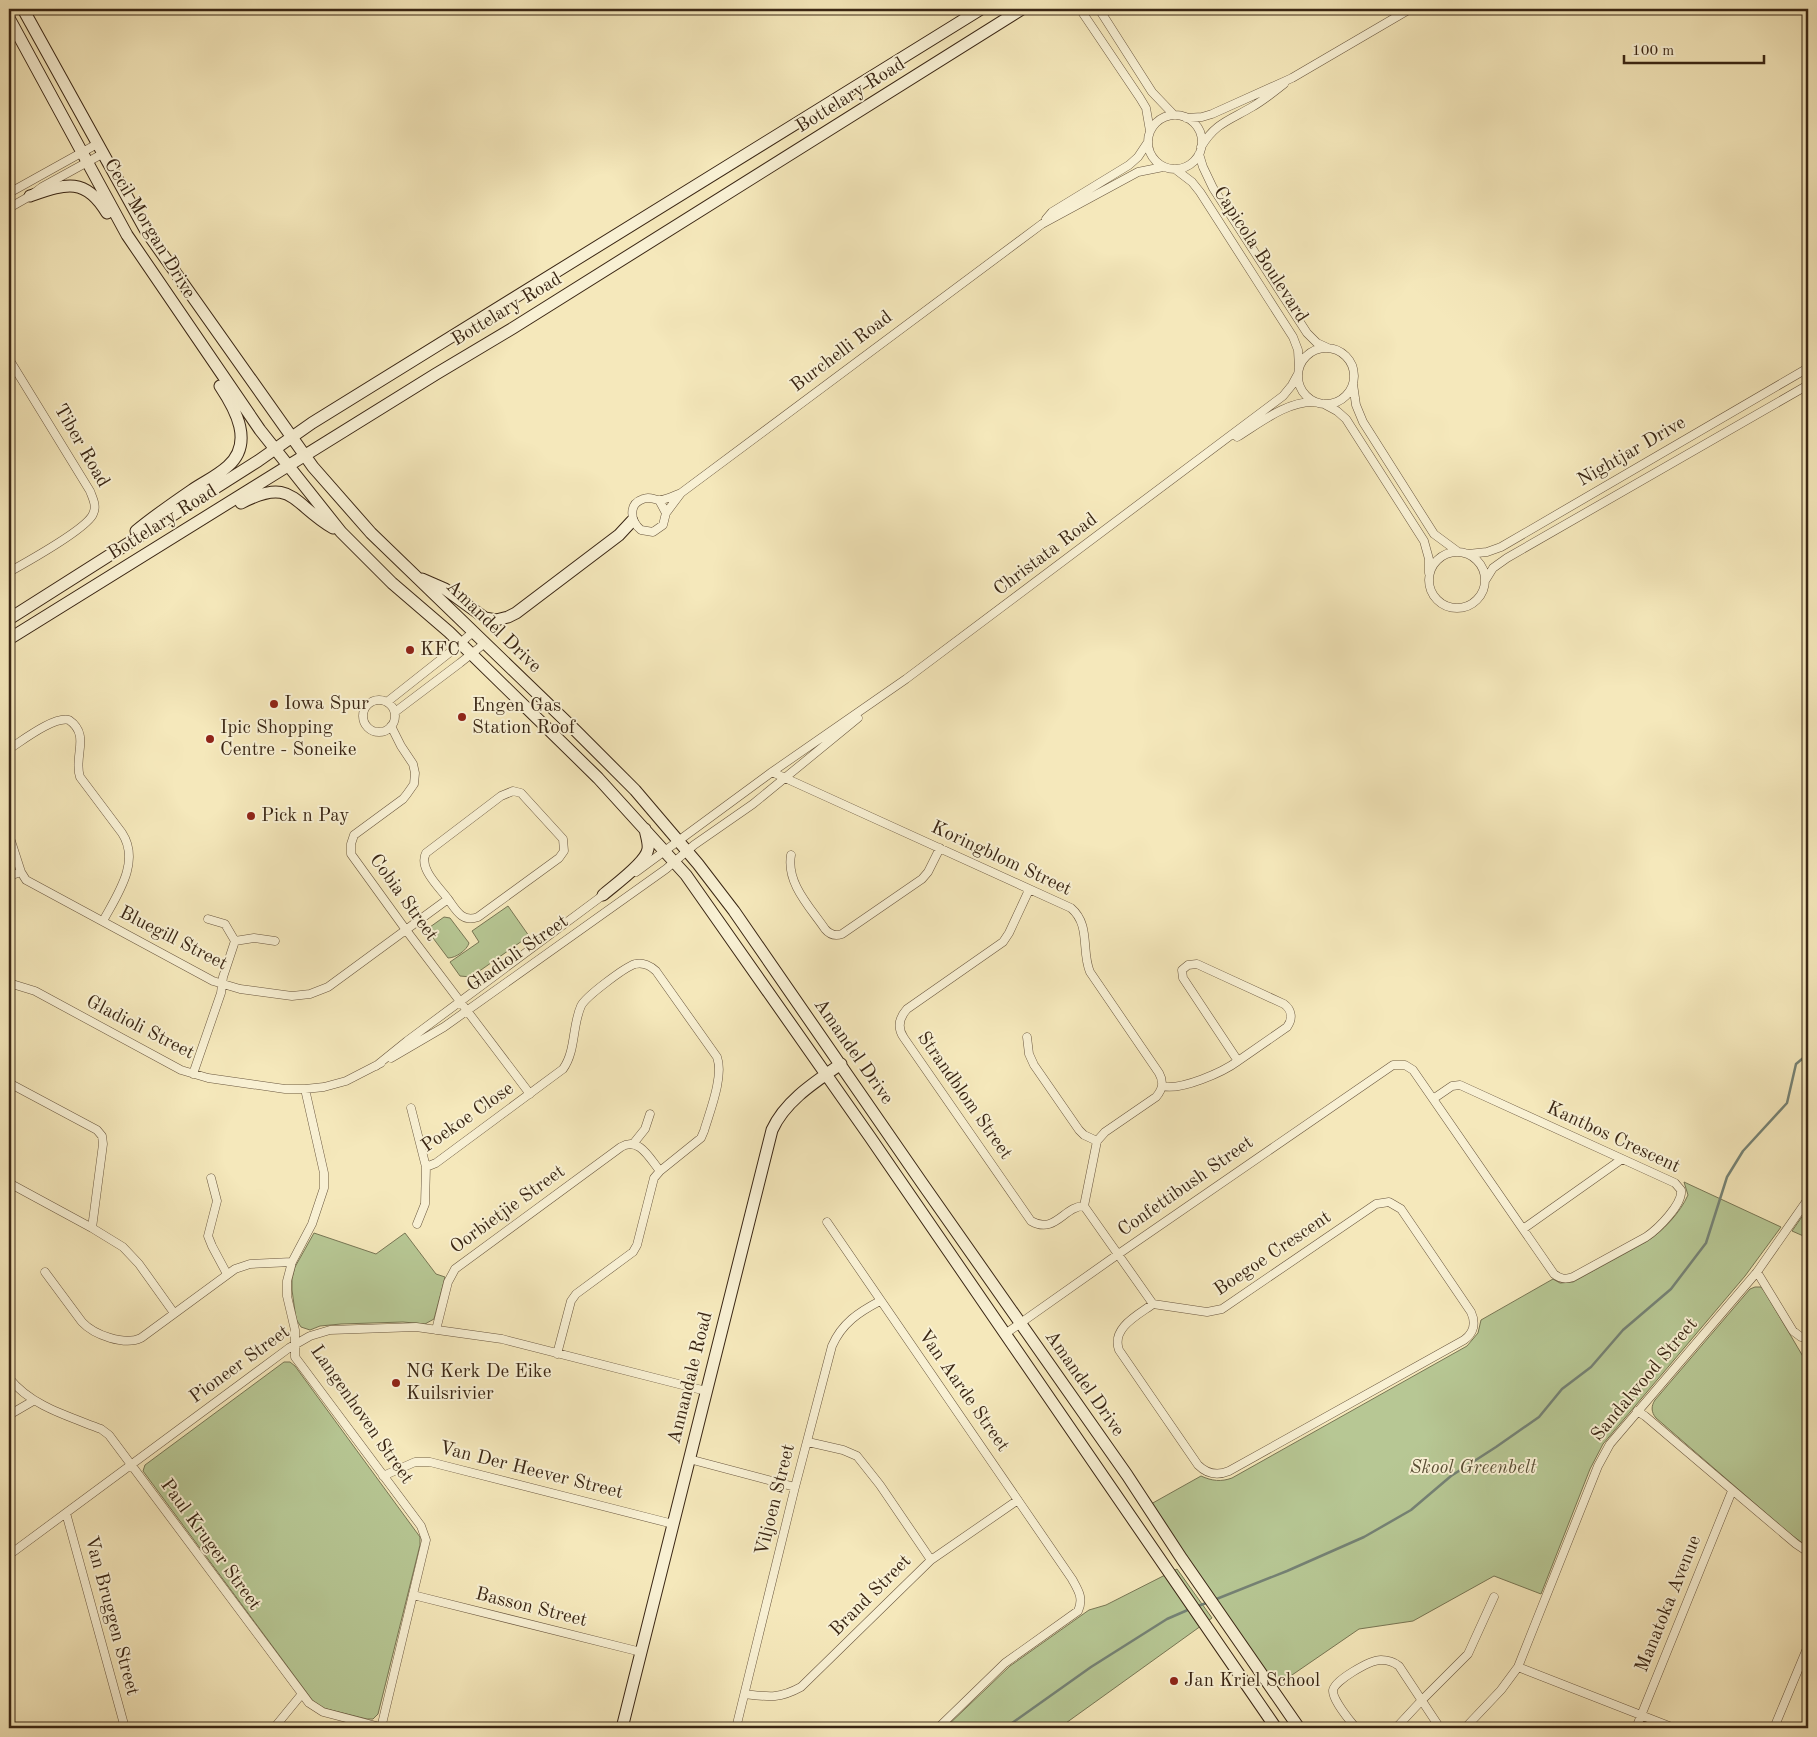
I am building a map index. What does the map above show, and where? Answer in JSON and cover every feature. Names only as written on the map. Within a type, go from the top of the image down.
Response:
[{"type":"street","name":"Cecil Morgan Drive","points":[[22,9],[146,231],[304,456]]},
{"type":"street","name":"Bottelary Road","points":[[9,619],[292,437],[981,9]]},
{"type":"street","name":"Bottelary Road","points":[[9,639],[513,328],[1022,9]]},
{"type":"street","points":[[1080,9],[1146,108],[1150,131],[1148,148],[1154,159],[1163,167],[1175,169],[1187,166],[1196,159],[1206,139],[1219,125],[1253,107],[1292,78]]},
{"type":"street","points":[[1099,9],[1152,92],[1174,116]]},
{"type":"street","points":[[1150,131],[1163,118],[1174,116],[1186,118],[1202,117],[1212,114],[1292,78],[1410,9]]},
{"type":"street","name":"Cecil Morgan Drive","points":[[9,18],[137,251],[287,467]]},
{"type":"street","points":[[1186,118],[1199,130],[1201,136],[1200,151]]},
{"type":"street","name":"Burchelli Road","points":[[1042,224],[1052,212],[1129,164],[1138,157],[1148,142]]},
{"type":"street","points":[[9,193],[100,150]]},
{"type":"street","name":"Capicola Boulevard","points":[[1200,151],[1203,167],[1213,188],[1307,333],[1317,342],[1328,348]]},
{"type":"street","points":[[9,208],[30,196],[85,158]]},
{"type":"street","name":"Burchelli Road","points":[[632,521],[632,508],[641,499],[647,497],[659,500],[681,493],[1042,224],[1138,172],[1163,167]]},
{"type":"street","name":"Capicola Boulevard","points":[[1175,169],[1192,182],[1200,192],[1293,337],[1298,350],[1298,371]]},
{"type":"street","points":[[30,196],[64,186],[80,186],[88,190],[100,201],[115,227],[137,251]]},
{"type":"street","points":[[94,565],[167,506],[226,468],[240,449],[240,428],[236,412],[176,316],[163,289]]},
{"type":"street","points":[[1429,573],[1437,560],[1444,554],[1457,552],[1468,554],[1478,560],[1482,567],[1485,581],[1484,588],[1476,600],[1464,607],[1456,608],[1442,604],[1432,594],[1428,580],[1429,559],[1424,541],[1346,419],[1337,410],[1312,400],[1302,392],[1298,380],[1298,371],[1301,362],[1310,353],[1321,348],[1328,348],[1340,351],[1349,360],[1354,371],[1353,384],[1356,405],[1363,422],[1434,534],[1457,552]]},
{"type":"street","name":"Tiber Road","points":[[9,359],[86,484],[95,506],[93,515],[82,527],[9,572]]},
{"type":"street","name":"Nightjar Drive","points":[[1468,554],[1487,552],[1501,547],[1808,368]]},
{"type":"street","name":"Christata Road","points":[[772,772],[906,679],[1206,456],[1283,396],[1292,385],[1298,371]]},
{"type":"street","points":[[1320,403],[1336,402],[1342,399],[1347,395],[1353,384]]},
{"type":"street","name":"Nightjar Drive","points":[[1485,581],[1494,568],[1507,558],[1808,385]]},
{"type":"street","name":"Christata Road","points":[[1206,456],[1284,409],[1304,402],[1320,403]]},
{"type":"street","name":"Amandel Drive","points":[[304,456],[371,533],[635,790],[679,841],[734,911],[1127,1475],[1299,1728]]},
{"type":"street","name":"Amandel Drive","points":[[287,467],[341,532],[392,583],[460,644],[582,762],[644,827],[686,875],[1276,1728]]},
{"type":"street","points":[[177,534],[254,496],[274,491],[285,493],[326,524],[341,532]]},
{"type":"street","points":[[418,578],[445,589],[485,618],[502,620],[516,613],[619,535],[632,521],[640,530],[653,532],[663,525],[666,512],[681,493]]},
{"type":"street","points":[[659,500],[666,512]]},
{"type":"street","points":[[387,702],[473,632]]},
{"type":"street","points":[[395,712],[485,643]]},
{"type":"street","name":"Christata Road","points":[[785,777],[906,679]]},
{"type":"street","points":[[382,700],[387,702],[395,712],[394,722],[383,732],[372,731],[364,724],[362,714],[364,708],[371,701],[382,700]]},
{"type":"street","points":[[9,749],[60,720],[69,720],[79,731],[82,742],[78,767],[80,777],[122,833],[129,850],[124,881],[103,921]]},
{"type":"street","name":"Cobia Street","points":[[391,726],[400,746],[414,768],[414,784],[402,799],[354,835],[350,851],[406,930],[530,1094]]},
{"type":"street","name":"Cobia Street","points":[[383,732],[400,746]]},
{"type":"street","points":[[679,841],[772,772]]},
{"type":"street","name":"Koringblom Street","points":[[772,772],[1071,908],[1079,917],[1083,928],[1087,963],[1090,972],[1159,1073],[1162,1086]]},
{"type":"street","points":[[687,851],[753,804],[785,777]]},
{"type":"street","points":[[513,791],[520,793],[563,839],[564,850],[558,858],[478,918],[463,917],[448,899],[425,867],[423,860],[426,853],[506,793],[513,791]]},
{"type":"street","points":[[602,895],[638,864],[646,853],[648,841],[644,827]]},
{"type":"street","points":[[9,835],[21,872],[9,876]]},
{"type":"street","name":"Gladioli Street","points":[[376,1066],[602,895],[666,852],[679,841]]},
{"type":"street","points":[[791,855],[790,871],[795,885],[825,929],[836,935],[842,934],[922,879],[928,872],[940,848]]},
{"type":"street","name":"Gladioli Street","points":[[9,983],[35,991],[181,1070],[208,1078],[284,1089],[324,1087],[346,1081],[412,1047],[467,1010],[687,851]]},
{"type":"street","name":"Bluegill Street","points":[[21,872],[26,880],[204,977],[240,989],[283,995],[310,994],[328,987],[448,899]]},
{"type":"street","name":"Strandblom Street","points":[[1029,890],[1003,942],[907,1009],[900,1020],[900,1029],[904,1038],[1032,1221],[1040,1225],[1048,1225],[1078,1206],[1084,1206]]},
{"type":"street","points":[[194,1074],[235,941],[225,924],[208,919]]},
{"type":"street","points":[[235,941],[254,938],[275,941]]},
{"type":"street","name":"Poekoe Close","points":[[426,1167],[436,1163],[559,1073],[570,1057],[579,1011],[585,1000],[630,967],[644,964],[653,968],[714,1053],[720,1067],[703,1135],[660,1171]]},
{"type":"street","points":[[1152,1304],[1084,1206],[1097,1141],[1105,1132],[1156,1097],[1162,1086],[1169,1088],[1177,1087],[1217,1074],[1238,1062],[1287,1027],[1291,1019],[1289,1009],[1284,1004],[1197,964],[1188,965],[1182,970],[1183,978],[1238,1062]]},
{"type":"street","points":[[1027,1037],[1032,1062],[1084,1135],[1097,1141]]},
{"type":"street","name":"Annandale Road","points":[[622,1728],[772,1130],[777,1118],[787,1106],[840,1064]]},
{"type":"street","name":"Kantbos Crescent","points":[[1387,1068],[1397,1064],[1409,1067],[1554,1274],[1565,1279],[1573,1277],[1653,1232],[1680,1201],[1681,1190],[1674,1183],[1460,1085],[1452,1086],[1433,1099]]},
{"type":"street","name":"Confettibush Street","points":[[1005,1334],[1387,1068]]},
{"type":"street","points":[[9,1083],[97,1130],[102,1136],[103,1144],[92,1228]]},
{"type":"street","name":"Langenhoven Street","points":[[305,1089],[324,1173],[324,1183],[312,1224],[292,1262],[288,1274],[286,1288],[294,1330],[295,1357],[421,1526],[426,1544],[382,1728]]},
{"type":"street","name":"Poekoe Close","points":[[412,1108],[426,1167],[425,1204],[417,1224]]},
{"type":"street","points":[[557,1354],[569,1304],[573,1297],[630,1255],[635,1248],[652,1182],[660,1171],[642,1149],[633,1144],[644,1130],[650,1114]]},
{"type":"street","name":"Oorbietjie Street","points":[[436,1330],[448,1282],[455,1269],[621,1147],[626,1144],[633,1144]]},
{"type":"street","points":[[1523,1229],[1622,1159]]},
{"type":"street","points":[[211,1178],[217,1201],[208,1236],[228,1274]]},
{"type":"street","points":[[9,1183],[123,1246],[174,1313]]},
{"type":"street","name":"Sandalwood Street","points":[[1465,1728],[1501,1690],[1518,1667],[1598,1466],[1610,1444],[1757,1272],[1808,1199]]},
{"type":"street","name":"Boegoe Crescent","points":[[1389,1202],[1401,1209],[1471,1312],[1474,1326],[1468,1338],[1229,1471],[1220,1474],[1206,1472],[1198,1465],[1119,1350],[1117,1341],[1119,1333],[1124,1326],[1152,1304],[1207,1312],[1222,1309],[1376,1204],[1389,1202]]},
{"type":"street","name":"Van Aarde Street","points":[[826,1222],[1018,1500],[1081,1595],[1081,1605],[1078,1611],[1015,1655],[938,1728]]},
{"type":"street","points":[[45,1272],[84,1325],[116,1340],[126,1341],[137,1340],[228,1274],[246,1265],[292,1262]]},
{"type":"street","points":[[1757,1272],[1793,1330],[1801,1337],[1808,1337]]},
{"type":"street","name":"Viljoen Street","points":[[736,1728],[795,1487],[832,1346],[842,1327],[852,1318],[880,1301]]},
{"type":"street","name":"Pioneer Street","points":[[9,1555],[295,1344],[320,1332],[344,1328],[410,1327],[502,1339],[706,1391]]},
{"type":"street","name":"Paul Kruger Street","points":[[9,1378],[33,1401],[104,1431],[114,1440],[301,1695],[312,1706],[323,1712],[382,1728]]},
{"type":"street","points":[[9,1415],[33,1401]]},
{"type":"street","points":[[1637,1411],[1808,1552]]},
{"type":"street","points":[[808,1442],[843,1450],[857,1456],[880,1485],[931,1560]]},
{"type":"street","points":[[689,1459],[795,1487]]},
{"type":"street","name":"Van Der Heever Street","points":[[382,1476],[416,1462],[430,1462],[673,1524]]},
{"type":"street","name":"Manatoka Avenue","points":[[1636,1728],[1732,1491]]},
{"type":"street","name":"Brand Street","points":[[744,1694],[771,1698],[780,1697],[801,1687],[931,1560],[1018,1500]]},
{"type":"street","name":"Van Bruggen Street","points":[[66,1513],[125,1728]]},
{"type":"street","name":"Basson Street","points":[[413,1595],[641,1652]]},
{"type":"street","points":[[1396,1728],[1468,1654],[1494,1597]]},
{"type":"street","points":[[1774,1728],[1808,1646]]},
{"type":"street","points":[[1356,1728],[1334,1698],[1333,1691],[1336,1683],[1371,1662],[1381,1660],[1393,1662],[1399,1666],[1440,1728]]},
{"type":"street","points":[[1518,1667],[1674,1728]]},
{"type":"street","points":[[274,1728],[301,1695]]},
{"type":"green space","points":[[508,906],[529,936],[471,977],[460,976],[450,962],[479,942],[472,931]]},
{"type":"green space","points":[[444,917],[450,918],[469,943],[464,951],[451,958],[448,958],[430,934],[430,927]]},
{"type":"green space","name":"Skool Greenbelt","points":[[1684,1182],[1781,1227],[1745,1276],[1603,1444],[1590,1469],[1541,1594],[1494,1576],[1413,1621],[1359,1629],[1276,1686],[1151,1504],[1201,1476],[1216,1480],[1232,1478],[1467,1346],[1478,1333],[1481,1320],[1553,1279],[1560,1283],[1573,1282],[1646,1242],[1659,1233],[1676,1215],[1688,1195]]},
{"type":"green space","points":[[1808,1208],[1808,1238],[1792,1231]]},
{"type":"green space","points":[[314,1233],[376,1254],[405,1233],[436,1274],[445,1277],[434,1319],[425,1324],[403,1322],[341,1324],[320,1326],[310,1330],[301,1327],[296,1319],[292,1279],[295,1267]]},
{"type":"green space","points":[[1761,1287],[1765,1292],[1808,1365],[1808,1547],[1790,1534],[1656,1418],[1652,1411],[1655,1400],[1750,1289]]},
{"type":"green space","points":[[284,1362],[290,1362],[295,1366],[420,1537],[420,1545],[378,1714],[373,1719],[323,1708],[313,1701],[143,1471],[145,1465]]},
{"type":"green space","points":[[1177,1569],[1212,1618],[1059,1728],[945,1728],[1010,1666],[1089,1610],[1106,1605]]},
{"type":"waterway","points":[[1214,1600],[1287,1571],[1364,1537],[1411,1510],[1451,1476],[1539,1417],[1562,1389],[1591,1367],[1623,1330],[1671,1289],[1706,1243],[1727,1177],[1743,1151],[1787,1103],[1796,1064],[1808,1054]]},
{"type":"waterway","points":[[1198,1606],[1209,1602]]},
{"type":"waterway","points":[[1005,1728],[1091,1667],[1167,1619],[1190,1609]]},
{"type":"place","name":"KFC","points":[[410,650]]},
{"type":"place","name":"Iowa Spur","points":[[274,704]]},
{"type":"place","name":"Engen Gas Station Roof","points":[[462,717]]},
{"type":"place","name":"Ipic Shopping Centre - Soneike","points":[[210,739]]},
{"type":"place","name":"Pick n Pay","points":[[251,816]]},
{"type":"place","name":"NG Kerk De Eike Kuilsrivier","points":[[396,1383]]},
{"type":"place","name":"Jan Kriel School","points":[[1174,1681]]}]
